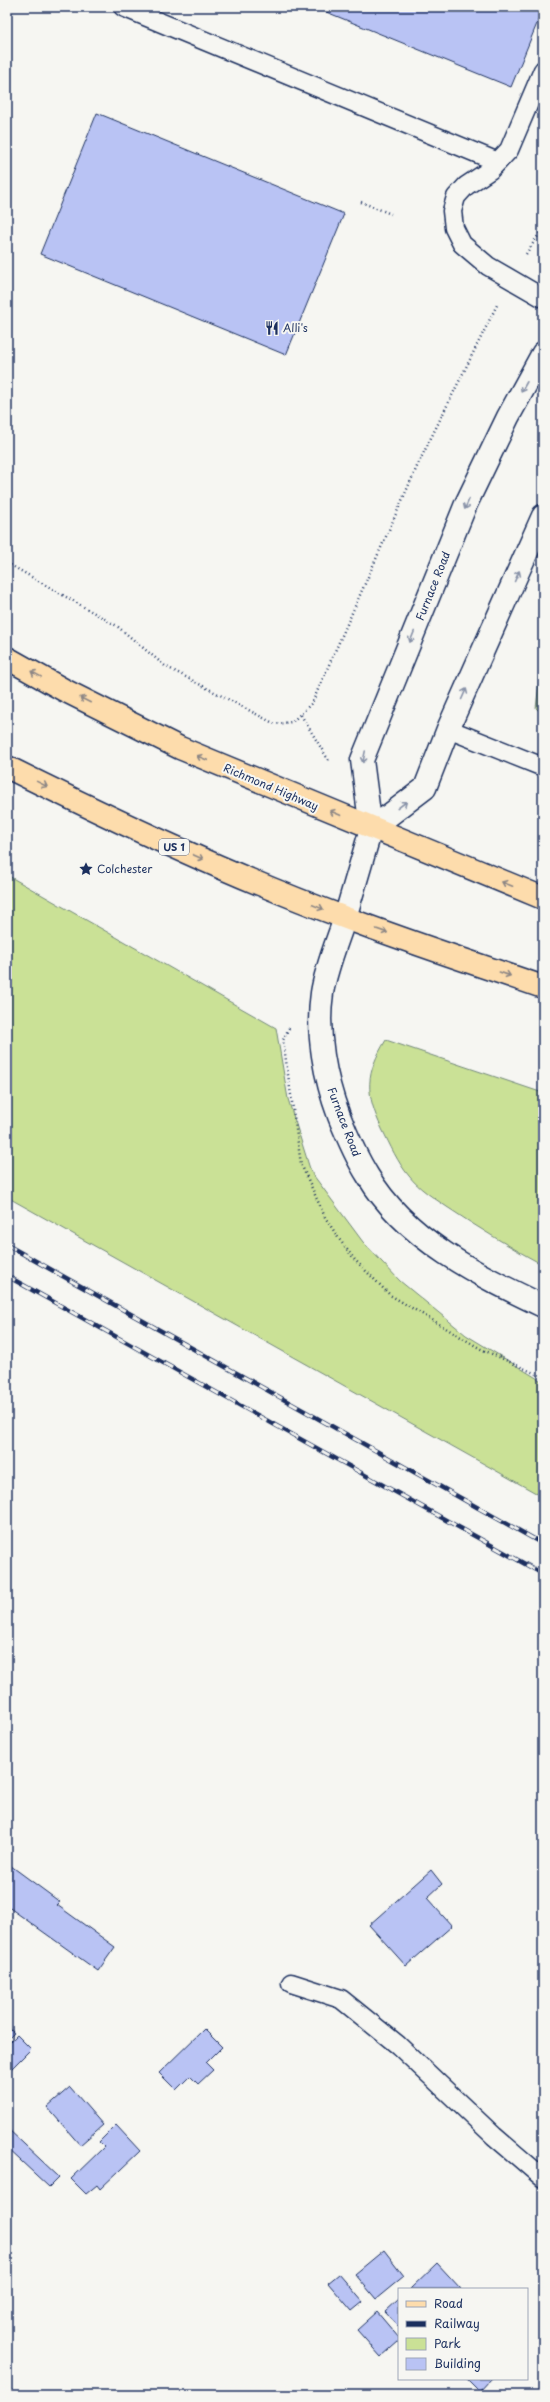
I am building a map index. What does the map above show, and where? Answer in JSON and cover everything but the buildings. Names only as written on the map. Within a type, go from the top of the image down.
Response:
[{"type":"main road","name":"Furnace Road","points":[[543,353],[508,417],[466,504],[362,760],[371,829],[322,994],[321,1021],[326,1074],[334,1102],[352,1147],[368,1177],[384,1199],[418,1233],[451,1258],[543,1306]]},
{"type":"main road","points":[[371,829],[425,788],[448,729],[543,516]]},
{"type":"main road","name":"Richmond Highway","points":[[7,658],[64,690],[180,748],[371,829],[543,898]]},
{"type":"main road","name":"US 1","points":[[7,767],[104,815],[197,857],[345,918],[543,987]]},
{"type":"lane","points":[[123,7],[498,162]]},
{"type":"lane","points":[[543,70],[513,143],[498,162],[466,186],[456,197],[452,211],[454,228],[462,244],[472,254],[488,266],[543,298]]},
{"type":"lane","points":[[448,729],[543,767]]},
{"type":"lane","points":[[291,1983],[341,1999],[398,2045],[494,2136],[543,2178]]},
{"type":"path","points":[[361,202],[391,214]]},
{"type":"path","points":[[532,242],[543,228]]},
{"type":"path","points":[[7,564],[116,626],[165,666],[275,724],[292,722],[301,715],[316,696],[420,460],[490,317]]},
{"type":"path","points":[[301,1164],[325,1217],[339,1239],[390,1295],[481,1349],[543,1377]]},
{"type":"green space","points":[[543,669],[543,715],[536,708],[540,675]]},
{"type":"green space","points":[[7,875],[276,1028],[288,1099],[311,1172],[363,1242],[400,1281],[466,1335],[543,1382],[543,1497],[7,1197]]},
{"type":"green space","points":[[386,1040],[543,1093],[543,1265],[459,1215],[417,1185],[405,1171],[394,1154],[376,1116],[370,1094],[371,1074],[374,1063]]},
{"type":"railway","points":[[7,1245],[543,1544]]},
{"type":"railway","points":[[7,1276],[543,1574]]},
{"type":"place","name":"Alli's","points":[[272,328]]},
{"type":"place","name":"Colchester","points":[[86,869]]}]
